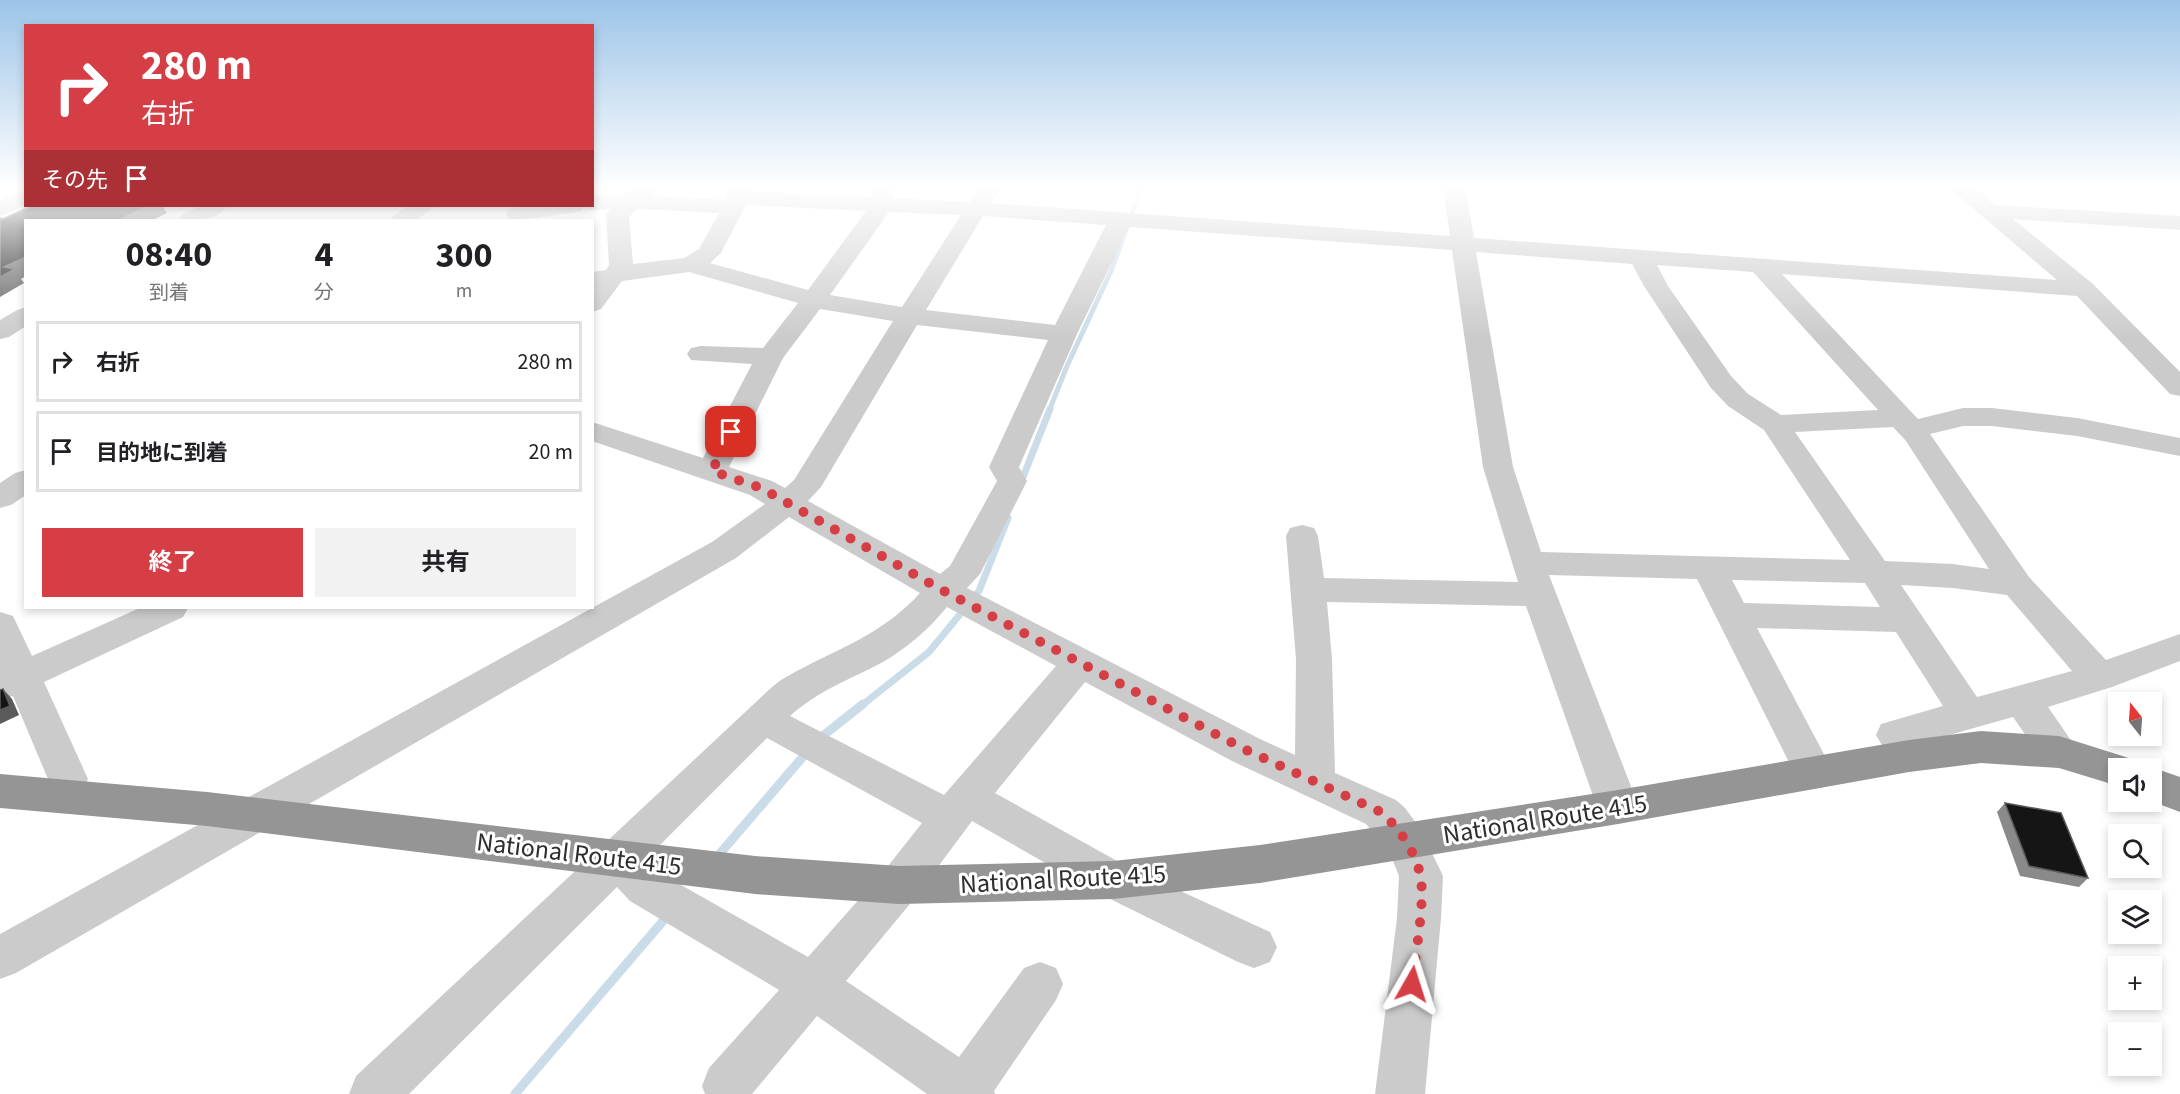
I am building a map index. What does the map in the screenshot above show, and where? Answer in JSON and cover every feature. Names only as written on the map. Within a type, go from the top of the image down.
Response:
[{"type":"highway","name":"National Route 415","points":[[0,791],[207,809],[755,875],[899,885],[1113,880],[1260,864],[1618,807],[1910,756],[1981,747],[2059,752],[2108,767]]},
{"type":"highway","points":[[2162,788],[2180,795]]},
{"type":"street","points":[[594,299],[602,279],[621,266],[619,237]]},
{"type":"street","points":[[690,265],[709,253],[717,237]]},
{"type":"street","points":[[712,471],[770,356],[814,300],[855,237]]},
{"type":"street","points":[[0,958],[724,550],[787,503],[805,487],[959,237]]},
{"type":"street","points":[[374,1094],[770,711],[797,688],[872,651],[916,620],[942,590],[963,574],[1012,481],[1004,467],[1064,334],[1112,237]]},
{"type":"street","points":[[1358,237],[2084,289]]},
{"type":"street","points":[[1462,237],[1498,467],[1534,578],[1618,807]]},
{"type":"street","points":[[2020,237],[2084,289],[2180,388]]},
{"type":"street","points":[[1641,256],[1656,286],[1721,382],[1738,400],[1774,424],[1968,714]]},
{"type":"street","points":[[602,279],[633,271],[690,265],[814,300],[909,316],[1064,334]]},
{"type":"street","points":[[1760,265],[1906,424],[2017,585],[2099,677]]},
{"type":"street","points":[[701,354],[770,356]]},
{"type":"street","points":[[1774,424],[1906,424],[1963,417],[1992,417],[2077,427],[2180,447]]},
{"type":"street","points":[[594,432],[761,488],[942,590],[1246,750],[1381,812],[1390,820],[1405,841],[1421,876],[1419,918],[1400,1094]]},
{"type":"street","points":[[0,498],[24,481]]},
{"type":"street","points":[[1302,536],[1314,659],[1315,780]]},
{"type":"street","points":[[1708,567],[1814,773]]},
{"type":"street","points":[[1309,590],[1708,567],[1953,576],[2017,585]]},
{"type":"street","points":[[12,681],[169,609]]},
{"type":"street","points":[[1731,615],[1906,620]]},
{"type":"street","points":[[0,625],[12,681],[68,779],[60,796]]},
{"type":"street","points":[[1910,756],[1895,735],[2099,677],[2180,647]]},
{"type":"street","points":[[727,1086],[899,885],[959,808],[1080,663]]},
{"type":"street","points":[[2022,700],[2059,752]]},
{"type":"street","points":[[782,728],[959,808],[1254,947]]},
{"type":"street","points":[[618,859],[645,887],[812,985],[968,1092],[1040,984]]},
{"type":"building","points":[[0,237],[24,237],[24,258],[4,267],[15,269],[0,277]]},
{"type":"building","points":[[3,689],[10,706],[0,710],[0,690]]},
{"type":"building","points":[[2005,803],[2061,813],[2088,878],[2029,866]]},
{"type":"waterway","points":[[1049,411],[1111,271],[1123,237]]},
{"type":"waterway","points":[[1021,482],[1050,409]]},
{"type":"waterway","points":[[973,598],[979,591],[1008,518]]},
{"type":"waterway","points":[[861,706],[929,652],[966,607]]},
{"type":"waterway","points":[[819,739],[863,704]]},
{"type":"waterway","points":[[717,857],[807,752]]},
{"type":"waterway","points":[[515,1094],[669,914]]},
{"type":"route","points":[[731,432],[712,471],[761,488],[942,590],[1246,750],[1381,812],[1390,820],[1405,841],[1421,876],[1412,984]]}]
